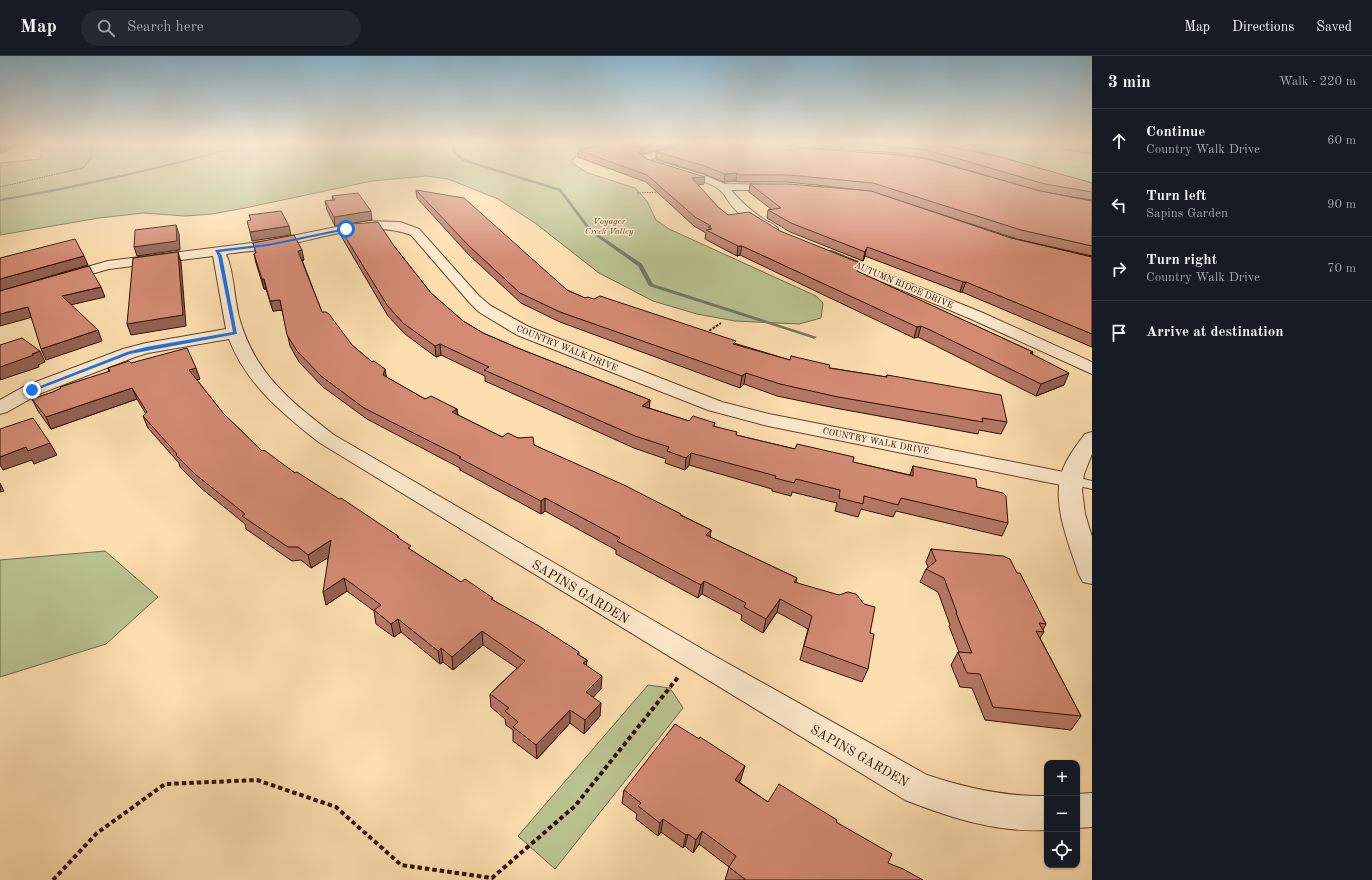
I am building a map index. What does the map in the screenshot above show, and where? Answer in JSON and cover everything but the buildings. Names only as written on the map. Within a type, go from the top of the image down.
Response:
[{"type":"street","points":[[710,181],[723,187],[795,187]]},
{"type":"street","points":[[723,187],[738,206],[746,213],[784,236]]},
{"type":"street","name":"COUNTRY WALK DRIVE","points":[[52,281],[108,265],[268,245],[366,225],[400,226],[415,232],[474,299],[485,309],[523,331],[715,406],[768,420],[1082,482]]},
{"type":"street","name":"AUTUMN RIDGE DRIVE","points":[[815,249],[938,299],[1092,369]]},
{"type":"street","name":"SAPINS GARDEN","points":[[217,251],[220,256],[235,333],[240,347],[257,376],[270,392],[287,409],[327,439],[694,658],[916,788],[954,802],[995,810],[1032,815],[1044,814]]},
{"type":"street","points":[[0,408],[32,390],[129,353],[146,348],[235,333]]},
{"type":"street","points":[[1092,438],[1077,465],[1082,482],[1071,496],[1076,524],[1092,575]]},
{"type":"street","points":[[1080,811],[1092,810]]},
{"type":"path","points":[[0,187],[24,181]]},
{"type":"path","points":[[637,193],[661,192]]},
{"type":"path","points":[[702,336],[721,323]]},
{"type":"path","points":[[53,880],[97,833],[165,784],[257,780],[336,807],[401,865],[492,878],[575,806],[694,658]]},
{"type":"green space","points":[[0,181],[370,181],[212,214],[185,216],[143,213],[99,218],[0,235]]},
{"type":"green space","name":"Voyager Creek Valley","points":[[454,181],[614,181],[635,188],[647,201],[656,220],[669,229],[816,296],[823,303],[821,318],[799,324],[735,321],[697,314],[653,301],[599,273],[535,223],[498,199]]},
{"type":"green space","points":[[1075,181],[1092,181],[1092,186]]},
{"type":"green space","points":[[105,551],[158,597],[106,644],[0,677],[0,560]]},
{"type":"green space","points":[[648,685],[670,688],[683,708],[555,869],[518,836]]},
{"type":"waterway","points":[[0,200],[97,181]]},
{"type":"waterway","points":[[532,181],[560,190],[590,230],[640,265],[651,285],[814,337]]},
{"type":"route","points":[[32,390],[146,348],[235,333],[220,256],[217,251],[268,245],[346,229]]}]
